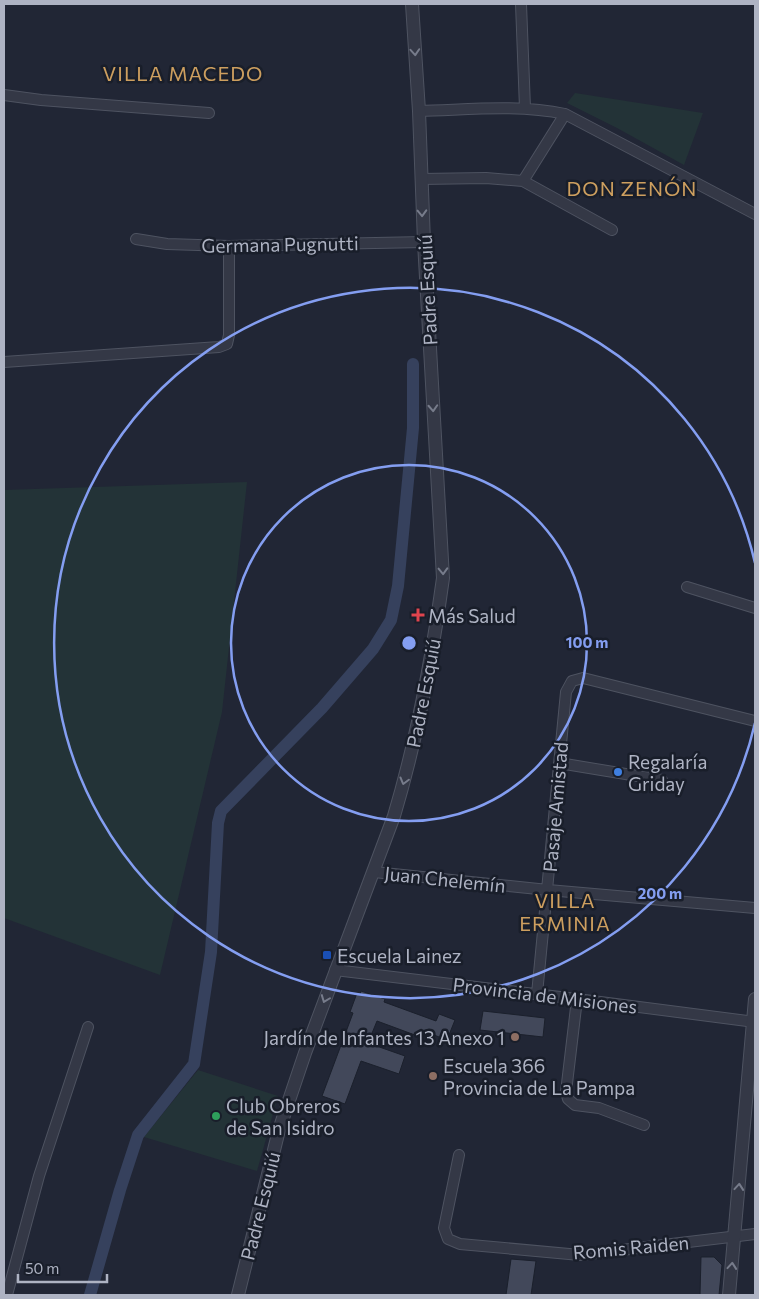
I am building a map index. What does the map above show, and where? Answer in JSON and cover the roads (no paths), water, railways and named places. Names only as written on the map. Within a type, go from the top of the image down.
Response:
[{"type":"street","name":"Padre Esquiú","points":[[238,1295],[279,1130],[304,1053],[374,872],[405,779],[417,728],[437,623],[443,578],[412,4]]},
{"type":"street","points":[[521,4],[525,108]]},
{"type":"street","points":[[4,95],[209,113]]},
{"type":"street","points":[[419,111],[525,108],[544,109],[565,114],[755,214]]},
{"type":"street","points":[[523,180],[565,114]]},
{"type":"street","points":[[421,179],[486,178],[523,180],[612,230]]},
{"type":"street","name":"Germana Pugnutti","points":[[136,239],[167,244],[229,246],[424,242]]},
{"type":"street","points":[[4,362],[219,347],[227,344],[229,335],[229,246]]},
{"type":"street","points":[[687,587],[755,608]]},
{"type":"street","name":"Pasaje Amistad","points":[[537,994],[566,692],[572,681],[583,678],[755,721]]},
{"type":"street","points":[[559,763],[662,780]]},
{"type":"street","name":"Juan Chelemín","points":[[374,872],[548,890],[755,908]]},
{"type":"street","name":"Provincia de Misiones","points":[[336,970],[577,998],[754,1022]]},
{"type":"street","points":[[577,998],[566,1092],[568,1099],[575,1105],[599,1108],[644,1125]]},
{"type":"street","points":[[729,1295],[755,999]]},
{"type":"street","points":[[7,1295],[39,1176],[88,1027]]},
{"type":"street","name":"Romis Raiden","points":[[459,1154],[444,1228],[448,1239],[460,1244],[580,1255],[755,1234]]},
{"type":"waterway","points":[[90,1295],[138,1135],[194,1064],[211,952],[218,823],[221,811],[322,708],[373,649],[391,620],[398,586],[413,428],[413,364]]},
{"type":"place","name":"Más Salud","points":[[418,615]]},
{"type":"place","name":"Regalaría Griday","points":[[618,772]]},
{"type":"place","name":"Escuela Lainez","points":[[327,955]]},
{"type":"place","name":"Jardín de Infantes 13 Anexo 1","points":[[515,1037]]},
{"type":"place","name":"Escuela 366 Provincia de La Pampa","points":[[433,1076]]},
{"type":"place","name":"Club Obreros de San Isidro","points":[[216,1116]]},
{"type":"district","name":"VILLA MACEDO","points":[[183,73]]},
{"type":"district","name":"DON ZENÓN","points":[[632,188]]},
{"type":"district","name":"VILLA ERMINIA","points":[[565,912]]}]
